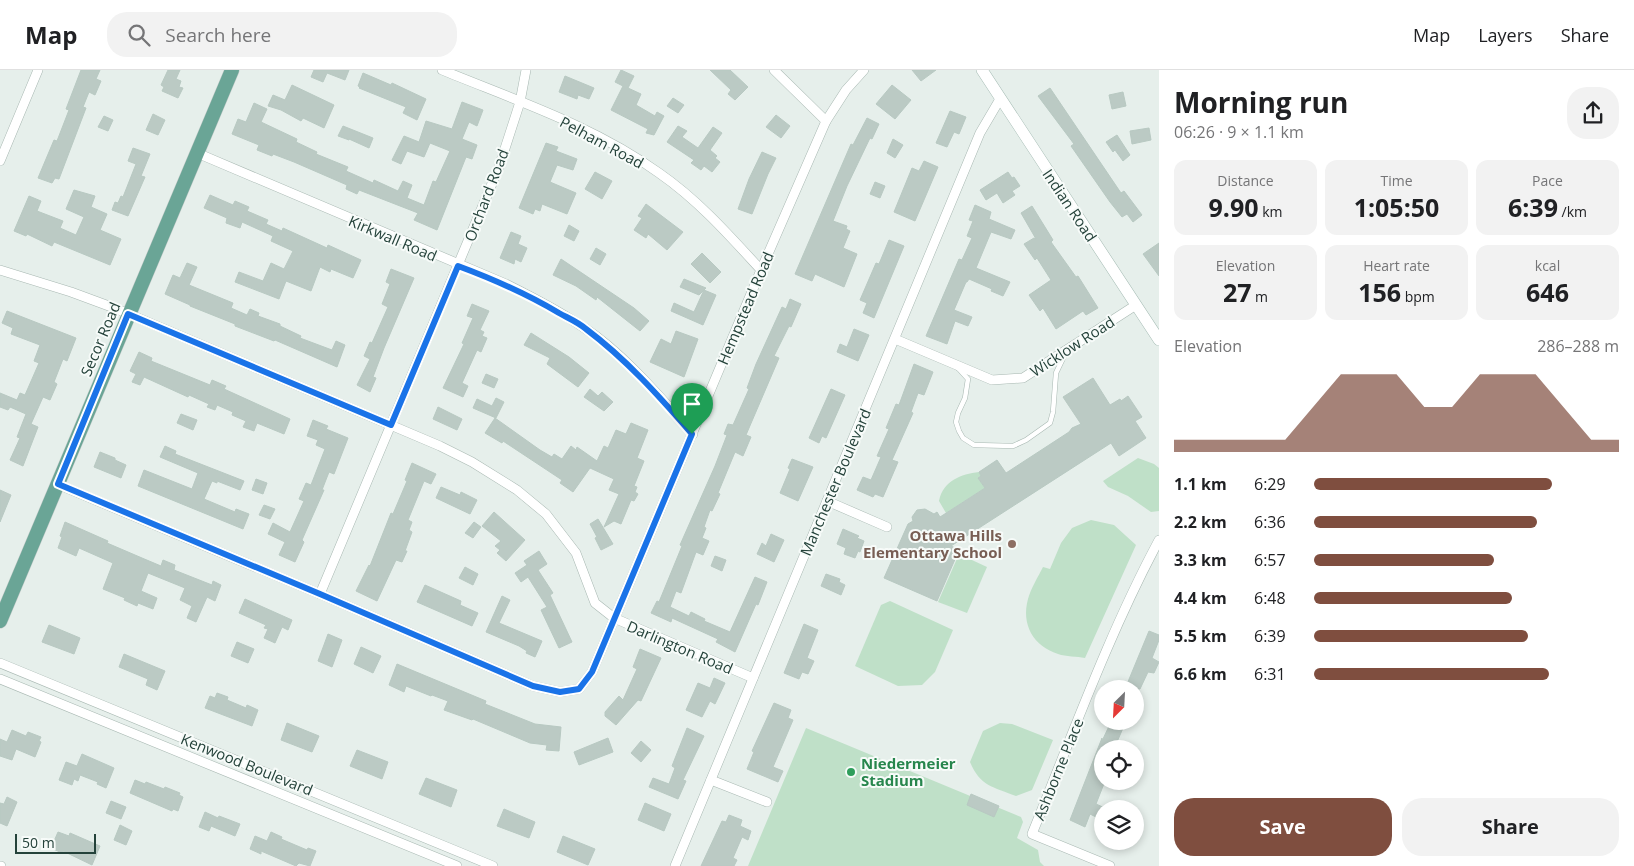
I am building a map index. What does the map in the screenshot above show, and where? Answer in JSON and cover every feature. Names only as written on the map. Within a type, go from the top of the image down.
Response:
[{"type":"main road","name":"Secor Road","points":[[0,620],[232,70]]},
{"type":"street","points":[[0,161],[38,70]]},
{"type":"street","name":"Pelham Road","points":[[442,70],[520,102],[624,150],[659,173],[716,220],[761,270]]},
{"type":"street","name":"Orchard Road","points":[[320,594],[499,167],[520,102],[526,70]]},
{"type":"street","points":[[774,70],[826,121]]},
{"type":"street","name":"Hempstead Road","points":[[320,594],[533,686],[560,692],[579,689],[592,672],[761,270],[826,121],[846,90],[864,70]]},
{"type":"street","name":"Indian Road","points":[[982,70],[1159,340]]},
{"type":"street","name":"Manchester Boulevard","points":[[675,866],[980,133],[1000,100]]},
{"type":"street","name":"Kirkwall Road","points":[[197,154],[458,266],[506,284],[535,298],[584,327],[610,349],[648,384],[692,434]]},
{"type":"street","name":"Darlington Road","points":[[0,270],[71,292],[128,314],[391,425],[472,462],[517,490],[546,514],[576,553],[595,603],[614,618],[753,678]]},
{"type":"street","name":"Wicklow Road","points":[[895,338],[992,380],[1023,378],[1136,305]]},
{"type":"street","points":[[58,484],[320,594]]},
{"type":"street","points":[[827,501],[887,527]]},
{"type":"street","name":"Ashborne Place","points":[[1110,866],[1032,834],[1116,629],[1140,574],[1159,540]]},
{"type":"street","name":"Kenwood Boulevard","points":[[0,663],[493,866]]},
{"type":"street","name":"Kenwood Boulevard","points":[[0,679],[457,866]]},
{"type":"street","points":[[711,780],[767,802]]},
{"type":"lane","points":[[953,364],[968,379],[965,398],[956,422],[958,431],[963,438],[974,445],[1013,446],[1026,440],[1050,423],[1053,412],[1056,373],[1068,349]]},
{"type":"green space","points":[[1138,458],[1159,468],[1159,511],[1151,512],[1128,496],[1108,487],[1103,481]]},
{"type":"green space","points":[[979,472],[981,476],[978,478],[985,488],[946,513],[939,501],[944,488],[959,477]]},
{"type":"green space","points":[[1091,520],[1114,525],[1136,545],[1085,658],[1061,655],[1042,646],[1031,633],[1026,617],[1028,599],[1043,567],[1050,569],[1061,543],[1072,528]]},
{"type":"green space","points":[[959,554],[987,567],[967,613],[938,602]]},
{"type":"green space","points":[[890,601],[953,630],[935,672],[922,685],[898,686],[855,666],[881,605]]},
{"type":"green space","points":[[1000,723],[1012,724],[1053,740],[1032,790],[1016,796],[988,785],[978,776],[970,762],[983,731]]},
{"type":"green space","name":"Niedermeier Stadium","points":[[806,728],[1021,817],[1023,822],[1017,838],[1038,850],[1040,862],[1044,866],[748,866]]},
{"type":"building","points":[[81,70],[100,70],[96,79],[101,81],[95,95],[89,92],[83,107],[86,108],[59,179],[55,178],[52,183],[38,178],[54,140],[57,141],[69,110],[66,109]]},
{"type":"building","points":[[168,70],[180,70],[176,79],[181,81],[179,87],[183,88],[178,98],[162,91],[164,87],[161,85]]},
{"type":"building","points":[[314,70],[349,70],[345,80],[327,73],[323,82],[311,77]]},
{"type":"building","points":[[621,70],[634,76],[628,88],[641,94],[636,105],[655,116],[657,112],[664,116],[654,135],[646,133],[648,129],[611,110],[623,86],[615,82]]},
{"type":"building","points":[[710,70],[730,70],[748,87],[735,100],[728,94],[731,90]]},
{"type":"building","points":[[912,70],[936,70],[921,81]]},
{"type":"building","points":[[363,73],[391,85],[392,83],[426,99],[417,120],[403,113],[406,107],[359,88]]},
{"type":"building","points":[[565,76],[594,88],[589,99],[578,95],[577,99],[559,92]]},
{"type":"building","points":[[292,85],[334,105],[324,128],[303,118],[301,121],[281,110],[268,106],[273,95],[285,100]]},
{"type":"building","points":[[892,85],[911,100],[895,119],[876,104]]},
{"type":"building","points":[[1050,88],[1121,193],[1124,191],[1142,215],[1133,222],[1127,214],[1122,217],[1110,202],[1071,146],[1074,144],[1038,96]]},
{"type":"building","points":[[1123,92],[1126,106],[1112,109],[1109,95]]},
{"type":"building","points":[[673,98],[684,105],[678,113],[667,106]]},
{"type":"building","points":[[462,102],[483,110],[477,126],[469,122],[462,139],[477,145],[472,159],[466,157],[437,230],[414,220],[418,213],[359,190],[357,194],[346,189],[347,185],[294,162],[257,150],[259,145],[232,134],[238,119],[246,122],[254,103],[267,109],[261,122],[297,139],[296,142],[317,152],[316,154],[348,167],[346,171],[373,183],[374,180],[398,191],[403,181],[412,185],[407,198],[424,205],[433,181],[436,182],[450,151],[430,143],[424,157],[407,151],[401,164],[392,160],[404,136],[419,142],[426,121],[452,129]]},
{"type":"building","points":[[950,111],[966,117],[959,134],[954,132],[947,147],[936,143]]},
{"type":"building","points":[[153,114],[165,120],[158,135],[146,130]]},
{"type":"building","points":[[776,115],[790,126],[781,138],[766,127]]},
{"type":"building","points":[[104,116],[113,120],[108,131],[98,127]]},
{"type":"building","points":[[867,118],[879,124],[872,139],[870,138],[847,186],[833,221],[847,226],[846,229],[850,231],[843,248],[857,254],[844,287],[815,274],[812,281],[795,274],[851,144],[853,145]]},
{"type":"building","points":[[343,126],[373,138],[369,148],[338,136]]},
{"type":"building","points":[[678,126],[687,131],[682,137],[698,148],[713,127],[722,133],[710,150],[717,156],[715,158],[720,162],[712,172],[704,166],[701,170],[691,163],[694,160],[667,142]]},
{"type":"building","points":[[1149,128],[1151,140],[1132,144],[1130,131]]},
{"type":"building","points":[[1117,135],[1130,155],[1123,161],[1106,142]]},
{"type":"building","points":[[893,139],[903,145],[895,158],[887,153]]},
{"type":"building","points":[[546,143],[558,147],[556,151],[577,159],[573,170],[557,165],[550,182],[576,193],[567,214],[542,204],[540,211],[535,209],[533,214],[519,208]]},
{"type":"building","points":[[133,148],[150,154],[141,176],[145,177],[128,216],[112,210],[115,202],[118,203],[121,196],[123,197],[136,164],[128,161]]},
{"type":"building","points":[[762,152],[776,158],[752,214],[738,209],[749,179]]},
{"type":"building","points":[[924,161],[938,167],[915,221],[894,212],[912,168],[919,171]]},
{"type":"building","points":[[595,172],[612,181],[602,199],[585,189]]},
{"type":"building","points":[[1008,172],[1020,186],[1012,191],[1015,195],[1003,203],[997,193],[986,200],[980,190]]},
{"type":"building","points":[[875,182],[885,186],[880,198],[870,194]]},
{"type":"building","points":[[74,190],[95,196],[91,207],[107,214],[100,230],[121,239],[110,265],[54,242],[52,246],[27,234],[26,236],[14,231],[29,196],[41,201],[37,211],[63,221],[60,228],[76,235],[84,217],[66,209]]},
{"type":"building","points":[[210,195],[233,205],[235,201],[249,207],[247,211],[268,220],[266,224],[282,231],[283,228],[327,248],[328,245],[361,260],[353,278],[331,269],[330,272],[320,267],[311,291],[286,281],[279,299],[235,282],[239,272],[263,281],[271,263],[284,269],[293,251],[271,241],[273,236],[242,222],[240,228],[226,223],[227,218],[204,208]]},
{"type":"building","points":[[646,204],[683,232],[667,250],[648,234],[646,238],[634,230],[642,218],[638,216]]},
{"type":"building","points":[[975,205],[991,212],[989,219],[1015,230],[1011,239],[991,232],[976,268],[1010,282],[1003,296],[969,279],[954,310],[972,317],[968,326],[955,321],[947,344],[926,336],[959,259],[962,260],[972,238],[967,236],[973,221],[969,220]]},
{"type":"building","points":[[1032,206],[1053,240],[1051,242],[1076,277],[1078,276],[1098,308],[1086,315],[1083,311],[1056,329],[1043,308],[1040,311],[1029,295],[1051,280],[1037,258],[1035,260],[1024,244],[1034,238],[1036,239],[1021,213]]},
{"type":"building","points":[[569,225],[579,231],[574,241],[564,236]]},
{"type":"building","points":[[511,232],[521,236],[518,244],[527,248],[521,262],[515,259],[514,264],[500,258]]},
{"type":"building","points":[[889,240],[904,246],[874,318],[863,313],[867,303],[860,300],[876,263],[879,264]]},
{"type":"building","points":[[1159,243],[1159,276],[1143,254]]},
{"type":"building","points":[[596,248],[606,254],[600,265],[590,259]]},
{"type":"building","points":[[702,253],[721,272],[710,283],[691,264]]},
{"type":"building","points":[[561,259],[634,308],[649,321],[640,331],[597,297],[596,300],[576,286],[553,275]]},
{"type":"building","points":[[187,263],[197,267],[189,285],[233,303],[231,308],[247,315],[250,309],[259,313],[258,316],[280,324],[280,326],[301,336],[300,338],[332,350],[336,341],[345,345],[337,367],[275,340],[235,326],[235,324],[165,294],[173,275],[180,278]]},
{"type":"building","points":[[391,269],[414,278],[384,348],[373,377],[376,378],[370,392],[357,385],[370,359],[364,356],[388,307],[382,304],[390,284],[386,282]]},
{"type":"building","points":[[684,279],[706,288],[699,295],[680,287]]},
{"type":"building","points":[[704,290],[716,295],[703,325],[671,311],[674,303],[694,312]]},
{"type":"building","points":[[790,299],[801,304],[791,327],[789,326],[774,356],[779,358],[746,435],[751,437],[743,456],[735,452],[718,493],[720,494],[712,511],[710,510],[704,527],[706,528],[702,538],[709,541],[703,555],[696,552],[681,593],[676,591],[670,607],[689,616],[691,612],[705,619],[704,621],[730,632],[755,577],[767,582],[735,652],[716,642],[718,639],[672,618],[671,622],[651,613],[657,601],[659,602],[682,546],[680,545],[715,466],[727,435],[724,434],[728,424],[733,425],[749,389],[747,388],[756,364],[782,307],[786,309]]},
{"type":"building","points":[[472,304],[489,311],[480,330],[484,332],[482,336],[487,338],[481,352],[477,350],[462,383],[468,386],[463,397],[443,388],[464,344],[462,343],[473,318],[467,316]]},
{"type":"building","points":[[7,311],[76,338],[67,361],[63,359],[54,382],[57,384],[50,400],[43,397],[31,424],[38,427],[23,466],[10,460],[20,438],[17,437],[26,414],[10,407],[8,410],[0,407],[0,393],[17,400],[20,393],[25,395],[39,363],[34,361],[40,345],[11,334],[13,328],[2,323]]},
{"type":"building","points":[[854,329],[869,335],[858,361],[837,352],[840,344],[847,347]]},
{"type":"building","points":[[676,331],[698,339],[684,377],[650,362],[661,339],[671,344]]},
{"type":"building","points":[[531,333],[569,357],[589,373],[578,387],[547,364],[550,358],[524,345]]},
{"type":"building","points":[[139,352],[152,358],[151,361],[210,385],[212,380],[226,386],[224,389],[290,419],[284,434],[257,423],[254,431],[243,427],[246,421],[232,415],[233,412],[217,405],[215,410],[207,407],[209,404],[189,395],[188,397],[144,377],[140,385],[132,382],[136,374],[130,371]]},
{"type":"building","points":[[914,364],[933,372],[924,395],[918,393],[911,412],[913,413],[892,460],[898,462],[883,497],[875,494],[873,497],[857,490],[863,477],[871,480],[881,457],[877,456],[889,429],[886,428],[896,404],[899,405]]},
{"type":"building","points":[[486,374],[498,379],[494,388],[482,383]]},
{"type":"building","name":"Ottawa Hills Elementary School","points":[[1093,378],[1110,405],[1128,396],[1142,417],[1135,421],[1146,438],[1119,456],[1111,443],[951,546],[959,550],[937,601],[884,578],[908,524],[913,521],[912,517],[917,510],[925,509],[934,514],[937,512],[940,517],[985,488],[978,478],[981,476],[979,472],[997,460],[1006,473],[1069,432],[1072,428],[1081,424],[1063,397]]},
{"type":"building","points":[[590,389],[598,396],[602,392],[613,402],[604,411],[584,397]]},
{"type":"building","points":[[831,389],[845,395],[826,438],[822,436],[819,443],[809,438]]},
{"type":"building","points":[[496,398],[504,402],[496,418],[473,408],[477,399],[492,406]]},
{"type":"building","points":[[438,407],[462,419],[457,430],[433,419]]},
{"type":"building","points":[[181,414],[197,420],[193,430],[177,423]]},
{"type":"building","points":[[495,418],[540,450],[552,457],[554,454],[562,459],[571,446],[576,450],[577,447],[597,461],[604,446],[608,448],[616,430],[626,434],[631,423],[648,430],[637,458],[644,461],[634,486],[637,487],[635,492],[638,494],[634,501],[631,500],[621,524],[614,521],[604,527],[619,494],[609,490],[614,479],[590,468],[573,492],[560,483],[562,480],[503,441],[502,443],[485,433]]},
{"type":"building","points":[[313,420],[328,426],[326,429],[348,438],[334,474],[329,472],[322,490],[324,490],[302,540],[304,542],[295,562],[279,555],[285,542],[268,534],[273,523],[290,532],[304,501],[299,499],[306,483],[311,485],[325,449],[316,445],[318,440],[307,436]]},
{"type":"building","points":[[165,446],[176,451],[175,454],[244,481],[240,490],[217,481],[217,483],[212,481],[204,499],[235,512],[236,509],[249,514],[243,529],[138,486],[144,470],[192,489],[198,473],[160,457]]},
{"type":"building","points":[[100,452],[126,465],[121,478],[94,467]]},
{"type":"building","points":[[792,459],[813,467],[798,501],[780,493]]},
{"type":"building","points":[[412,463],[436,474],[431,484],[424,481],[408,520],[412,522],[409,530],[412,532],[405,551],[407,551],[402,562],[396,560],[377,601],[356,591],[370,566],[391,513],[393,514],[407,481],[405,480]]},
{"type":"building","points":[[256,479],[267,483],[263,494],[252,490]]},
{"type":"building","points":[[441,487],[460,495],[461,492],[477,500],[470,514],[436,498]]},
{"type":"building","points":[[0,490],[11,495],[0,522]]},
{"type":"building","points":[[264,505],[275,509],[270,519],[259,515]]},
{"type":"building","points":[[494,512],[525,540],[506,561],[497,553],[500,550],[495,546],[501,541],[482,526]]},
{"type":"building","points":[[598,519],[613,544],[601,550],[590,524]]},
{"type":"building","points":[[65,522],[108,541],[107,543],[161,566],[163,560],[175,565],[174,570],[212,585],[213,581],[221,585],[215,601],[207,597],[196,622],[187,618],[192,606],[180,600],[185,588],[148,573],[141,591],[157,598],[153,609],[138,603],[137,606],[124,600],[125,598],[103,589],[113,563],[79,548],[76,556],[58,548]]},
{"type":"building","points":[[474,522],[481,527],[473,538],[465,533]]},
{"type":"building","points":[[843,529],[859,536],[857,538],[864,541],[860,552],[858,551],[855,558],[844,554],[846,548],[837,544]]},
{"type":"building","points":[[771,534],[784,540],[774,562],[757,554],[762,543],[766,546]]},
{"type":"building","points":[[539,551],[547,564],[538,570],[553,593],[550,595],[572,642],[559,648],[541,610],[547,607],[528,577],[521,582],[515,573],[527,565],[524,561]]},
{"type":"building","points":[[715,556],[726,560],[722,571],[711,566]]},
{"type":"building","points":[[465,567],[478,574],[473,585],[459,578]]},
{"type":"building","points":[[826,574],[840,579],[839,582],[845,585],[841,595],[821,586]]},
{"type":"building","points":[[425,585],[461,601],[460,605],[478,613],[472,626],[417,602]]},
{"type":"building","points":[[502,596],[510,600],[499,623],[542,641],[535,657],[526,653],[527,651],[519,646],[486,632]]},
{"type":"building","points":[[245,599],[292,620],[288,630],[282,627],[275,643],[264,638],[268,629],[264,628],[266,625],[239,613]]},
{"type":"building","points":[[804,624],[818,630],[807,658],[814,661],[808,674],[802,672],[799,679],[784,673]]},
{"type":"building","points":[[49,625],[80,638],[74,654],[42,642]]},
{"type":"building","points":[[1149,631],[1159,635],[1152,658],[1159,662],[1154,673],[1148,672],[1144,680],[1129,680]]},
{"type":"building","points":[[328,634],[342,640],[332,667],[318,661]]},
{"type":"building","points":[[237,642],[254,649],[248,663],[231,656]]},
{"type":"building","points":[[361,647],[381,656],[373,673],[354,664]]},
{"type":"building","points":[[640,649],[661,658],[641,701],[638,700],[616,725],[605,716],[605,712],[619,696],[623,700],[637,669],[633,667]]},
{"type":"building","points":[[124,654],[165,671],[157,690],[146,685],[148,679],[119,667]]},
{"type":"building","points":[[397,664],[486,701],[485,704],[535,724],[561,727],[559,751],[546,750],[547,745],[530,743],[473,719],[444,710],[448,701],[406,686],[404,692],[389,685]]},
{"type":"building","points":[[714,678],[725,683],[715,704],[710,701],[702,717],[686,710],[698,683],[710,688]]},
{"type":"building","points":[[217,693],[228,697],[227,700],[246,708],[247,705],[258,710],[252,726],[205,708],[210,696],[215,698]]},
{"type":"building","points":[[774,703],[791,710],[788,718],[793,720],[773,767],[783,771],[778,782],[747,769],[754,752],[752,751]]},
{"type":"building","points":[[287,723],[319,736],[312,752],[281,740]]},
{"type":"building","points":[[687,728],[704,736],[683,780],[686,781],[678,799],[649,787],[653,778],[669,784],[675,768],[672,766]]},
{"type":"building","points":[[12,730],[26,736],[28,732],[41,737],[35,757],[16,749],[12,760],[0,756],[0,739],[7,742]]},
{"type":"building","points":[[1107,730],[1122,730],[1118,740],[1102,740]]},
{"type":"building","points":[[608,738],[613,752],[579,765],[574,752]]},
{"type":"building","points":[[641,741],[651,750],[641,762],[631,753]]},
{"type":"building","points":[[357,750],[388,762],[382,779],[350,766]]},
{"type":"building","points":[[82,754],[114,768],[106,788],[97,784],[98,782],[80,775],[78,781],[74,779],[72,785],[59,780],[66,762],[77,766]]},
{"type":"building","points":[[1094,758],[1094,790],[1101,790],[1098,800],[1094,800],[1094,816],[1090,814],[1085,827],[1070,820]]},
{"type":"building","points":[[426,778],[457,790],[451,807],[419,794]]},
{"type":"building","points":[[135,780],[164,789],[165,787],[180,793],[179,795],[183,797],[178,811],[173,809],[172,811],[130,793]]},
{"type":"building","points":[[971,794],[999,806],[994,817],[967,805]]},
{"type":"building","points":[[7,797],[17,802],[7,826],[0,823],[0,803],[4,804]]},
{"type":"building","points":[[111,801],[126,807],[121,819],[106,813]]},
{"type":"building","points":[[645,803],[671,814],[664,831],[638,820]]},
{"type":"building","points":[[504,809],[535,822],[529,838],[497,826]]},
{"type":"building","points":[[205,812],[240,824],[235,836],[211,826],[209,831],[199,827]]},
{"type":"building","points":[[729,815],[742,820],[740,826],[751,831],[748,840],[742,837],[733,858],[737,860],[734,866],[701,866],[722,821],[726,822]]},
{"type":"building","points":[[120,825],[132,831],[126,845],[114,840]]},
{"type":"building","points":[[58,832],[69,836],[70,833],[100,846],[92,865],[63,851],[62,853],[51,848]]},
{"type":"building","points":[[271,832],[282,837],[281,839],[307,850],[308,848],[316,851],[310,866],[299,863],[296,866],[261,851],[261,854],[250,849],[255,836],[267,841]]},
{"type":"building","points":[[563,836],[595,849],[588,865],[557,852]]},
{"type":"place","name":"Ottawa Hills Elementary School","points":[[1012,544]]},
{"type":"place","name":"Niedermeier Stadium","points":[[851,772]]},
{"type":"route","points":[[458,266],[506,284],[535,298],[584,327],[648,384],[692,434],[592,672],[579,689],[560,692],[533,686],[58,484],[128,314],[391,425],[458,266]]}]
